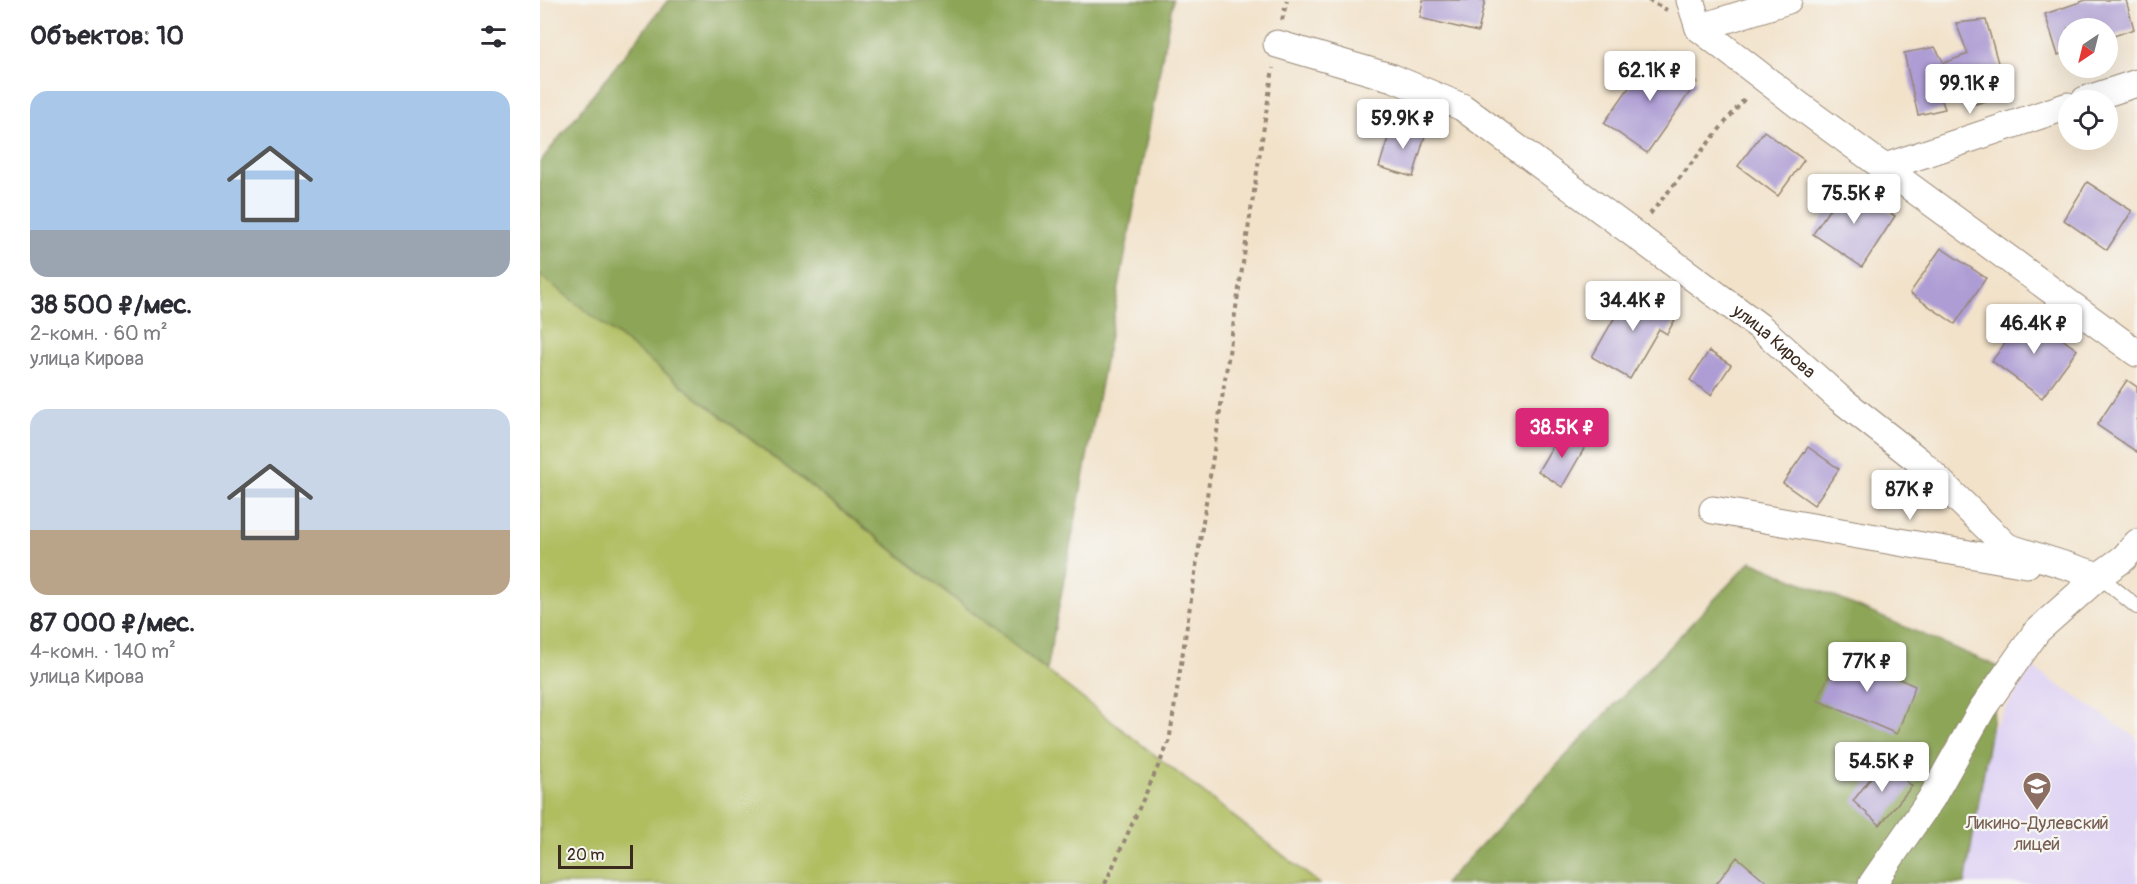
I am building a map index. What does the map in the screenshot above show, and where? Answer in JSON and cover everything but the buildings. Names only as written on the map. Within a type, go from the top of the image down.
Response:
[{"type":"street","points":[[1690,0],[1699,28],[1800,106],[1885,166],[2137,353]]},
{"type":"street","points":[[1699,28],[1788,0]]},
{"type":"street","name":"улица Кирова","points":[[1276,44],[1393,78],[1462,107],[1632,236],[1760,327],[1839,398],[1919,461],[2007,547],[2099,576]]},
{"type":"street","points":[[2116,90],[2137,83]]},
{"type":"street","points":[[1885,166],[2058,109]]},
{"type":"street","points":[[1713,510],[2099,576]]},
{"type":"street","points":[[1872,884],[1931,799],[1982,709],[2037,632],[2099,576],[2124,558],[2137,543]]},
{"type":"lane","points":[[2099,576],[2137,607]]},
{"type":"path","points":[[1105,884],[1169,742],[1276,44],[1287,0]]},
{"type":"path","points":[[1632,236],[1764,76]]},
{"type":"shaded area","name":"Ликино-Дулевский лицей","points":[[2033,668],[2137,738],[2137,884],[1887,884]]},
{"type":"green space","points":[[668,0],[1173,0],[1047,670],[540,275],[540,162]]},
{"type":"green space","points":[[540,275],[1320,884],[540,884]]},
{"type":"green space","points":[[1751,561],[2001,668],[1965,884],[1444,884]]},
{"type":"place","name":"Ликино-Дулевский лицей","points":[[2037,812]]}]
